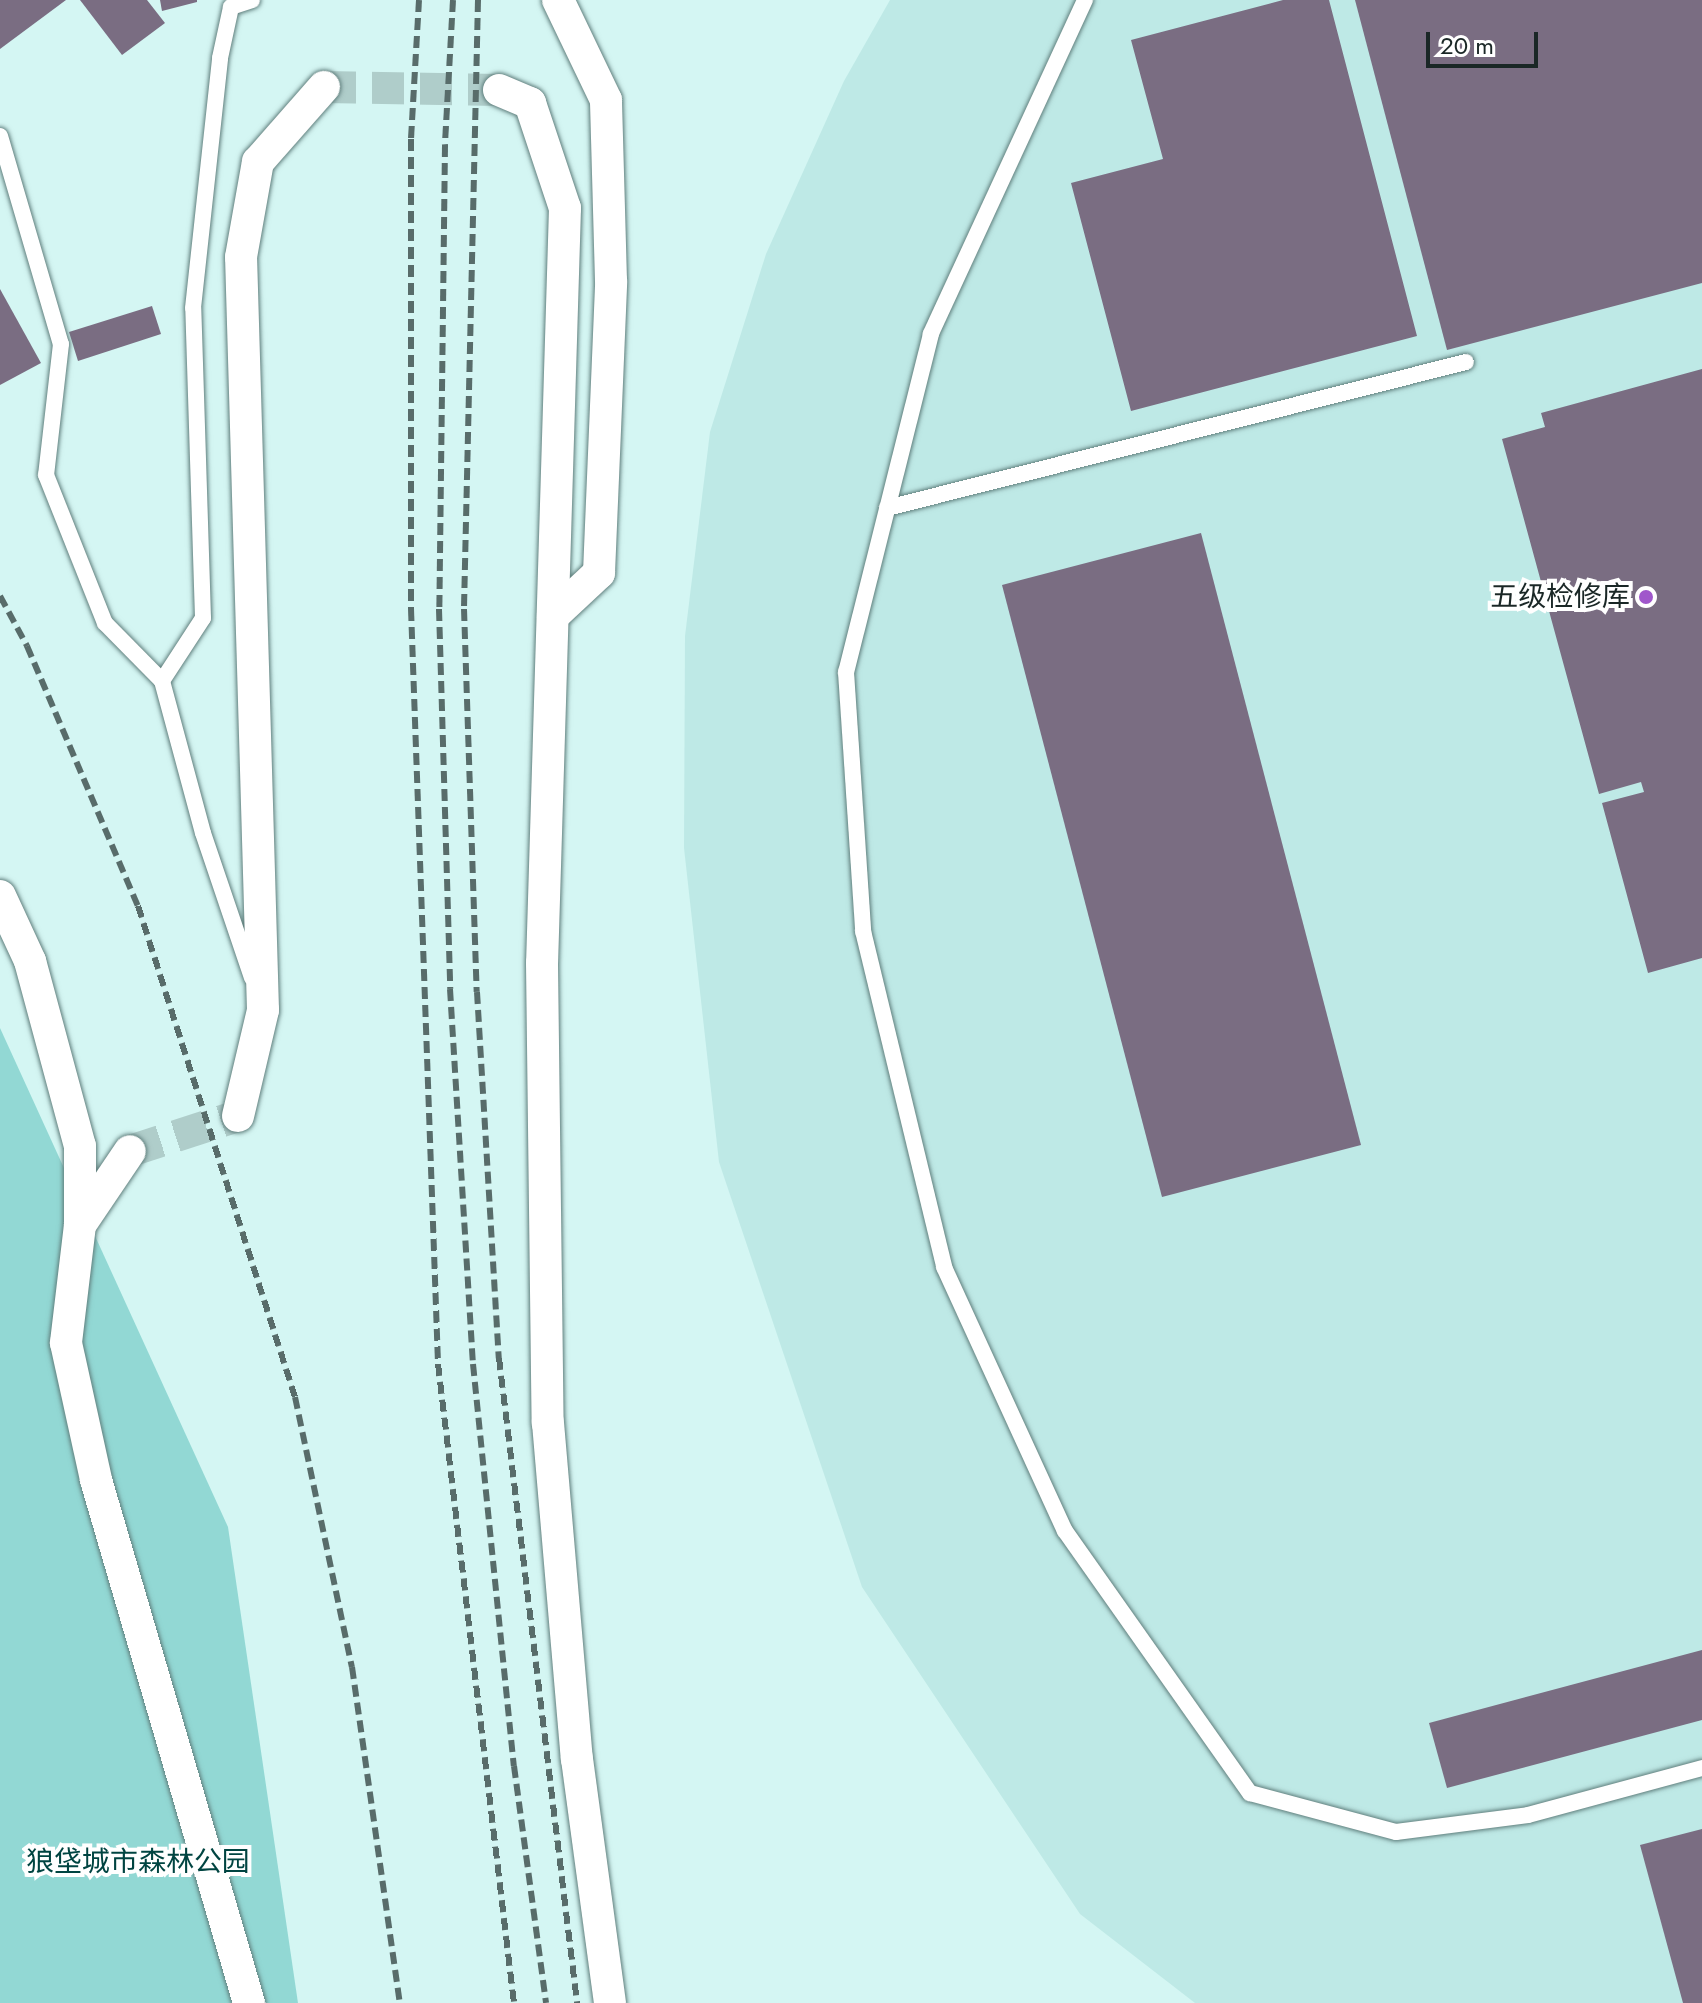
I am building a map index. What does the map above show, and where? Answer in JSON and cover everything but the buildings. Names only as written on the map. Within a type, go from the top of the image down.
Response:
[{"type":"street","points":[[553,616],[599,573],[611,281],[606,100],[558,0]]},
{"type":"street","points":[[238,1116],[263,1010],[241,257],[258,162],[324,87]]},
{"type":"street","points":[[499,90],[530,103],[565,208],[542,963],[548,1423],[577,1759],[610,2003]]},
{"type":"street","points":[[0,896],[30,961],[80,1146],[80,1225],[66,1343],[96,1480],[249,2003]]},
{"type":"street","points":[[80,1225],[130,1151]]},
{"type":"lane","points":[[162,681],[203,618],[193,308],[220,58],[231,7],[252,0]]},
{"type":"lane","points":[[1085,0],[931,334],[846,672],[863,931],[944,1267],[1065,1531],[1250,1793],[1396,1832],[1528,1815],[1702,1768]]},
{"type":"lane","points":[[0,136],[61,344],[46,475],[105,623],[162,681],[203,833],[263,1010]]},
{"type":"lane","points":[[887,508],[1466,362]]},
{"type":"shaded area","points":[[890,0],[1702,0],[1702,2003],[1195,2003],[1080,1914],[862,1587],[719,1162],[684,848],[685,636],[710,432],[766,254],[844,81]]},
{"type":"green space","name":"狼垡城市森林公园","points":[[0,1028],[228,1527],[298,2003],[0,2003]]},
{"type":"tunnel","points":[[324,87],[499,90]]},
{"type":"tunnel","points":[[130,1151],[238,1116]]},
{"type":"railway","points":[[419,0],[411,139],[411,609],[438,1364],[514,2003]]},
{"type":"railway","points":[[453,0],[445,145],[439,609],[450,989],[473,1364],[514,1766],[546,2003]]},
{"type":"railway","points":[[478,0],[464,609],[477,992],[499,1358],[577,2003]]},
{"type":"railway","points":[[0,596],[27,646],[138,906],[295,1397],[352,1667],[400,2003]]},
{"type":"place","name":"五级检修库","points":[[1646,597]]}]
